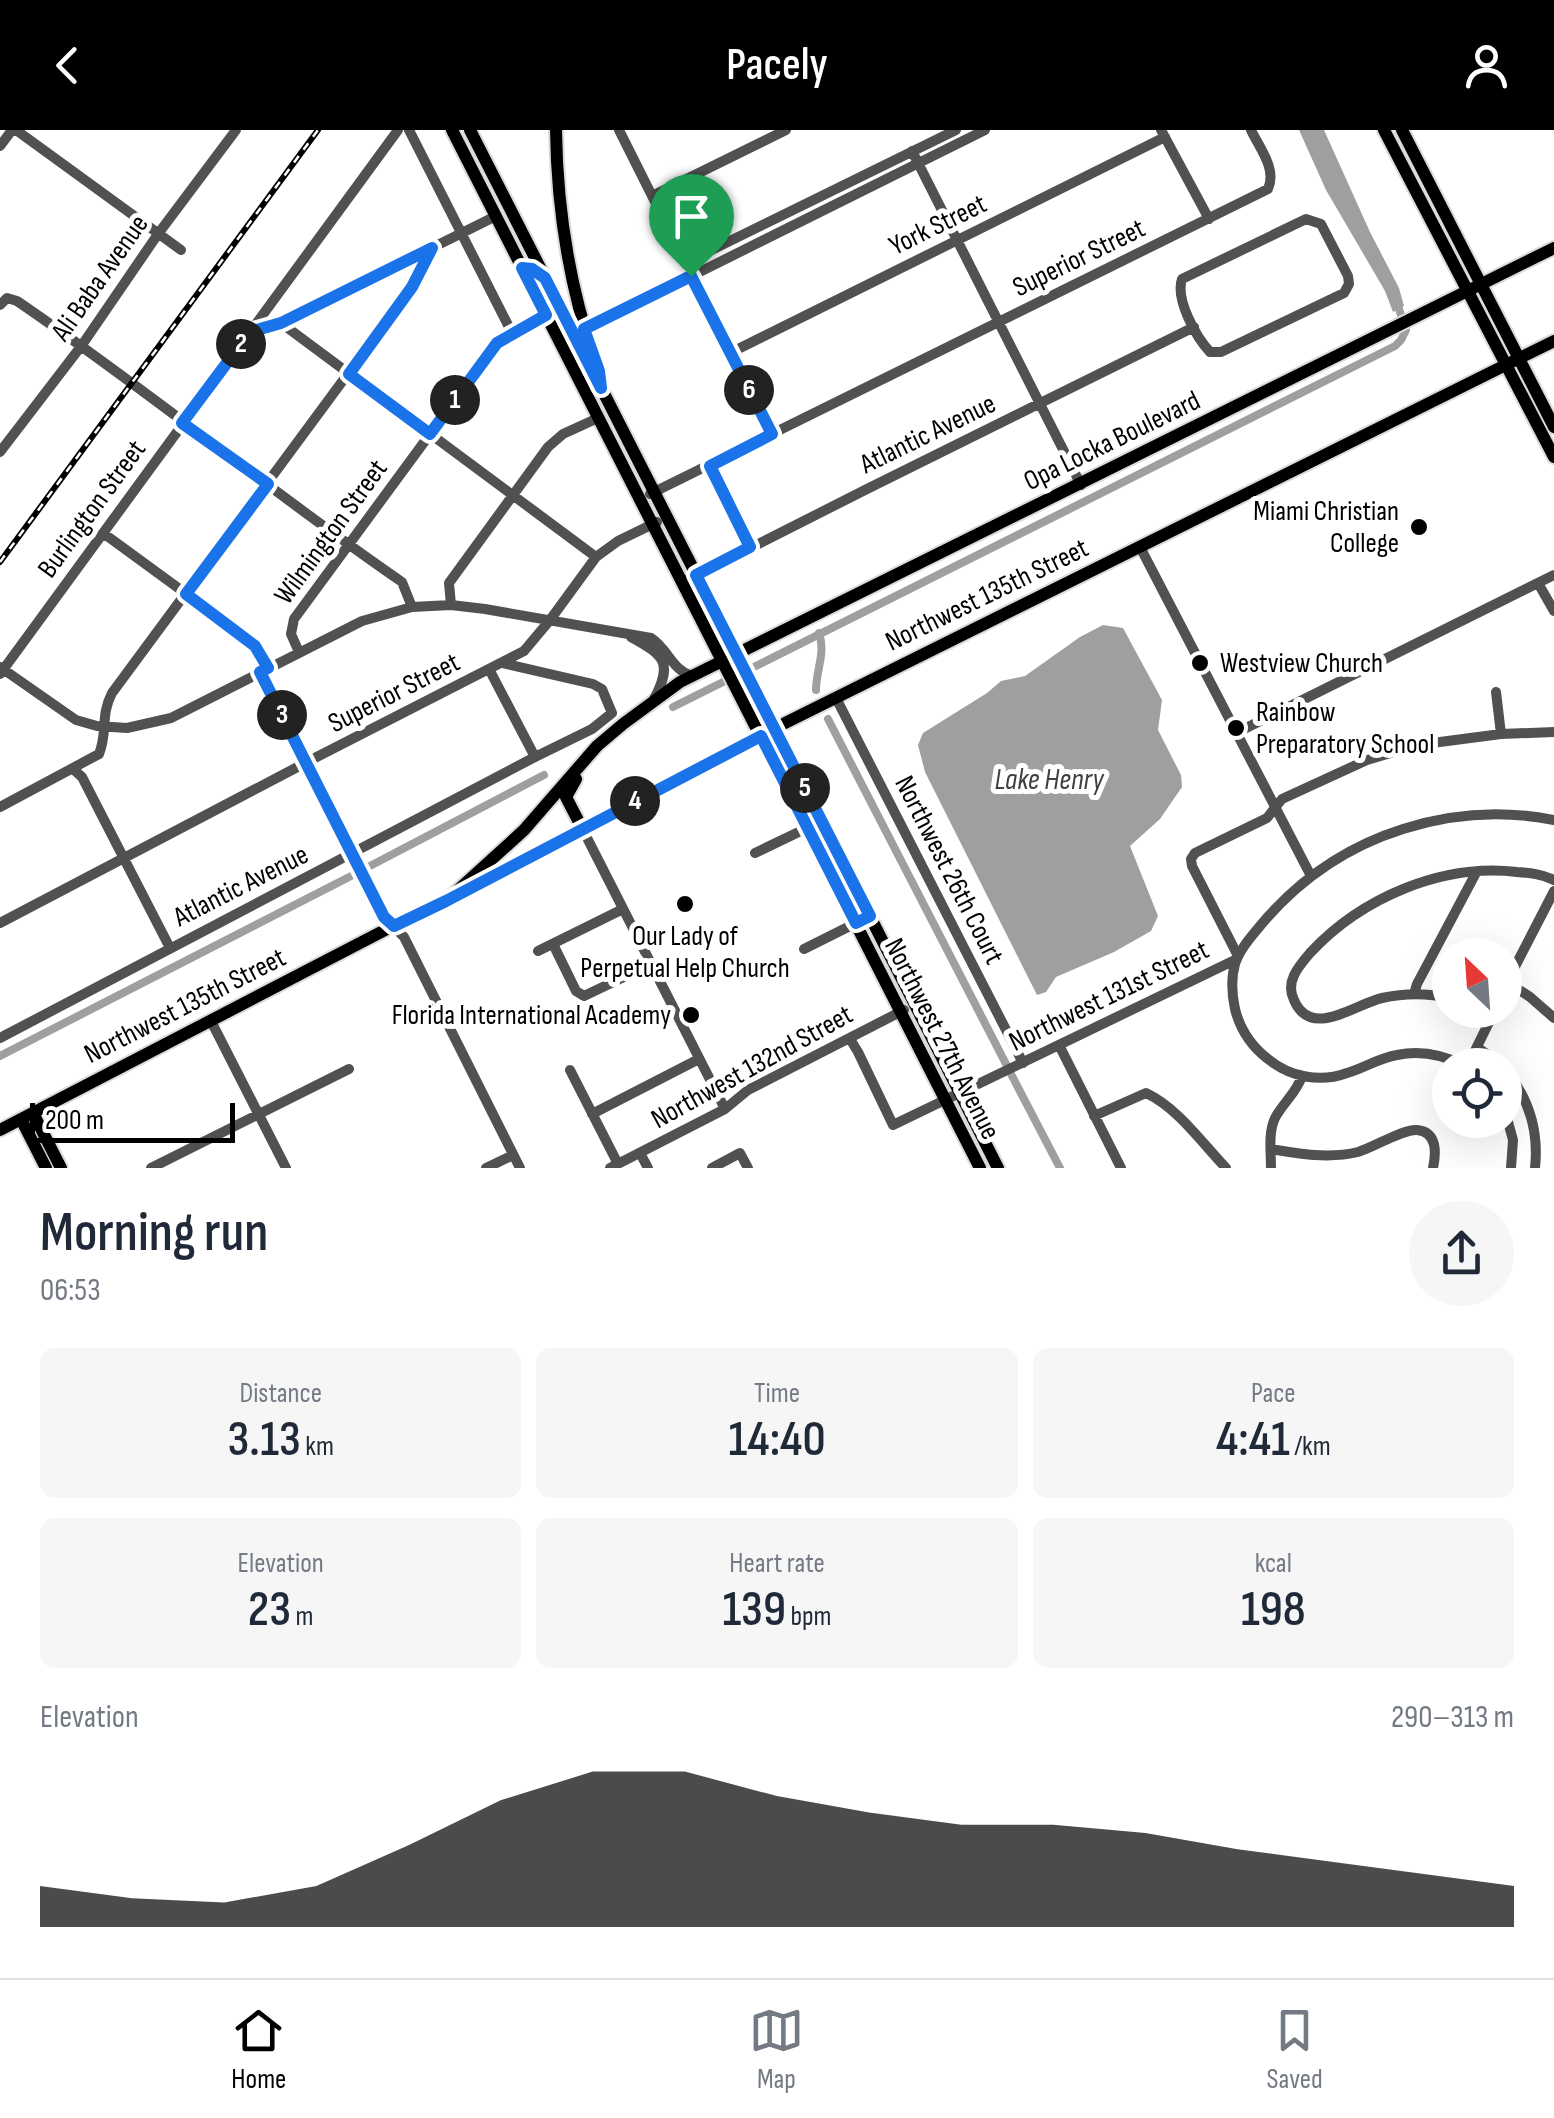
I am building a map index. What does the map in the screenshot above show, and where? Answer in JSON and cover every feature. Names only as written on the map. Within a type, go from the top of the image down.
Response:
[{"type":"main road","name":"Northwest 27th Avenue","points":[[452,130],[980,1168]]},
{"type":"main road","name":"Northwest 27th Avenue","points":[[470,130],[998,1168]]},
{"type":"main road","points":[[556,130],[556,184],[565,252],[601,388]]},
{"type":"main road","points":[[1384,130],[1474,287]]},
{"type":"main road","points":[[1402,130],[1554,457]]},
{"type":"main road","points":[[509,242],[526,255],[534,255]]},
{"type":"main road","name":"Opa Locka Boulevard","points":[[394,926],[446,901],[524,830],[597,746],[692,676],[739,658],[1554,248]]},
{"type":"main road","points":[[522,268],[532,269],[545,278]]},
{"type":"main road","name":"Northwest 135th Street","points":[[446,901],[774,728],[1554,341]]},
{"type":"main road","points":[[1512,362],[1554,428]]},
{"type":"main road","points":[[582,828],[568,803],[568,790],[628,726],[630,718]]},
{"type":"main road","name":"Northwest 135th Street","points":[[0,1130],[394,926]]},
{"type":"main road","points":[[27,1116],[46,1168]]},
{"type":"main road","points":[[27,1116],[61,1168]]},
{"type":"street","points":[[0,146],[14,130],[181,250]]},
{"type":"street","name":"Ali Baba Avenue","points":[[0,452],[236,130]]},
{"type":"street","name":"Burlington Street","points":[[1,670],[398,130]]},
{"type":"street","points":[[409,130],[512,333]]},
{"type":"street","points":[[619,130],[772,434]]},
{"type":"street","points":[[652,196],[786,130]]},
{"type":"street","points":[[685,264],[956,130]]},
{"type":"street","points":[[584,329],[985,130]]},
{"type":"street","name":"Superior Street","points":[[640,499],[1268,189],[1270,168],[1251,130]]},
{"type":"street","points":[[1163,134],[1208,219]]},
{"type":"street","name":"York Street","points":[[730,353],[1163,134]]},
{"type":"street","points":[[912,151],[1081,484]]},
{"type":"street","points":[[806,204],[811,216]]},
{"type":"street","points":[[250,332],[281,323],[496,216]]},
{"type":"street","points":[[1306,219],[1320,224],[1348,276],[1344,292],[1221,352],[1210,352],[1194,327],[1180,299],[1182,279],[1306,219]]},
{"type":"street","points":[[0,807],[99,754],[104,710],[112,693],[412,287],[432,248]]},
{"type":"street","points":[[3,301],[17,300],[82,344],[182,423],[402,582],[412,607]]},
{"type":"street","name":"Wilmington Street","points":[[299,652],[291,634],[292,622],[497,343],[546,315]]},
{"type":"street","points":[[281,323],[596,557]]},
{"type":"street","name":"Atlantic Avenue","points":[[683,582],[1194,327]]},
{"type":"street","points":[[451,606],[450,583],[554,441],[598,418]]},
{"type":"street","points":[[710,466],[750,547]]},
{"type":"street","name":"Superior Street","points":[[0,923],[524,652],[596,557],[618,541],[667,517]]},
{"type":"street","points":[[103,533],[255,646],[352,854],[384,917],[404,937],[520,1168]]},
{"type":"street","points":[[1140,547],[1311,876]]},
{"type":"street","points":[[1236,733],[1554,575]]},
{"type":"street","points":[[1538,583],[1554,611]]},
{"type":"street","points":[[1,670],[68,716],[85,723],[132,727],[166,720],[362,620],[412,607],[451,606],[651,638],[665,649],[680,672],[692,676]]},
{"type":"street","points":[[626,634],[656,652],[663,663],[664,679],[652,702]]},
{"type":"street","name":"Atlantic Avenue","points":[[0,1038],[592,729],[612,713],[602,689],[593,684],[502,664]]},
{"type":"street","points":[[489,669],[535,757]]},
{"type":"street","points":[[1496,692],[1500,734]]},
{"type":"street","name":"Northwest 26th Court","points":[[836,698],[1022,1063]]},
{"type":"street","points":[[1238,958],[1192,867],[1195,853],[1268,818],[1282,799],[1367,760],[1417,745],[1500,734],[1554,732]]},
{"type":"street","points":[[73,769],[82,777],[170,948]]},
{"type":"street","points":[[1432,1054],[1389,1056],[1334,1077],[1302,1076],[1270,1061],[1254,1046],[1237,1016],[1233,975],[1238,958],[1274,910],[1311,876],[1356,847],[1453,817],[1490,813],[1554,820]]},
{"type":"street","points":[[582,828],[724,1109]]},
{"type":"street","points":[[755,854],[807,828]]},
{"type":"street","points":[[1432,996],[1382,998],[1330,1018],[1317,1019],[1297,1006],[1291,983],[1298,968],[1325,938],[1369,905],[1416,885],[1477,871],[1520,872],[1554,880]]},
{"type":"street","points":[[1414,994],[1477,871]]},
{"type":"street","points":[[1522,953],[1554,891]]},
{"type":"street","points":[[538,951],[623,909]]},
{"type":"street","points":[[804,950],[870,916]]},
{"type":"street","points":[[553,944],[576,990],[584,996],[651,964]]},
{"type":"street","name":"Northwest 131st Street","points":[[850,1039],[893,1125],[1238,958]]},
{"type":"street","points":[[1522,993],[1554,1018]]},
{"type":"street","name":"Northwest 132nd Street","points":[[614,1166],[724,1109],[748,1090],[915,1004]]},
{"type":"street","points":[[210,1021],[286,1168]]},
{"type":"street","points":[[1478,1047],[1485,1028]]},
{"type":"street","points":[[1060,1046],[1122,1168]]},
{"type":"street","points":[[592,1114],[699,1059]]},
{"type":"street","points":[[151,1168],[349,1069]]},
{"type":"street","points":[[570,1070],[614,1166]]},
{"type":"street","points":[[1271,1168],[1275,1119],[1302,1076]]},
{"type":"street","points":[[1094,1116],[1146,1093],[1158,1098],[1226,1168]]},
{"type":"street","points":[[1522,1096],[1536,1137],[1535,1168]]},
{"type":"street","points":[[1271,1149],[1328,1156],[1377,1146],[1418,1130],[1434,1141],[1433,1168]]},
{"type":"street","points":[[1511,1168],[1512,1138]]},
{"type":"street","points":[[712,1168],[740,1153],[748,1168]]},
{"type":"street","points":[[486,1168],[513,1154]]},
{"type":"street","points":[[636,1155],[639,1168]]},
{"type":"street","points":[[636,1155],[648,1168]]},
{"type":"water","points":[[1299,130],[1324,130],[1404,306],[1393,312],[1385,291],[1326,190]]},
{"type":"water","name":"Lake Henry","points":[[1103,625],[1123,628],[1162,700],[1158,730],[1181,775],[1182,787],[1160,819],[1130,846],[1158,916],[1151,931],[1056,977],[1046,992],[1037,995],[925,772],[918,745],[923,733],[1001,681],[1025,676]]},
{"type":"waterway","points":[[744,672],[1395,346],[1406,330],[1399,309]]},
{"type":"waterway","points":[[816,690],[821,655],[819,633]]},
{"type":"waterway","points":[[673,707],[731,678]]},
{"type":"waterway","points":[[828,719],[1006,1064]]},
{"type":"waterway","points":[[370,866],[544,775]]},
{"type":"waterway","points":[[0,1056],[353,875]]},
{"type":"waterway","points":[[1011,1074],[1060,1168]]},
{"type":"railway","points":[[0,562],[318,130]]},
{"type":"place","name":"Miami Christian College","points":[[1419,527]]},
{"type":"place","name":"Westview Church","points":[[1200,663]]},
{"type":"place","name":"Rainbow Preparatory School","points":[[1236,728]]},
{"type":"place","name":"Our Lady of Perpetual Help Church","points":[[685,904]]},
{"type":"place","name":"Florida International Academy","points":[[691,1015]]},
{"type":"route","points":[[432,248],[412,287],[349,374],[430,434],[497,343],[546,315],[522,268],[528,267],[545,278],[601,388],[584,329],[691,276],[772,434],[710,466],[750,547],[696,575],[870,916],[856,923],[761,736],[394,926],[384,917],[260,672],[268,668],[259,650],[186,594],[268,484],[182,423],[250,332],[281,323],[432,248]]}]
